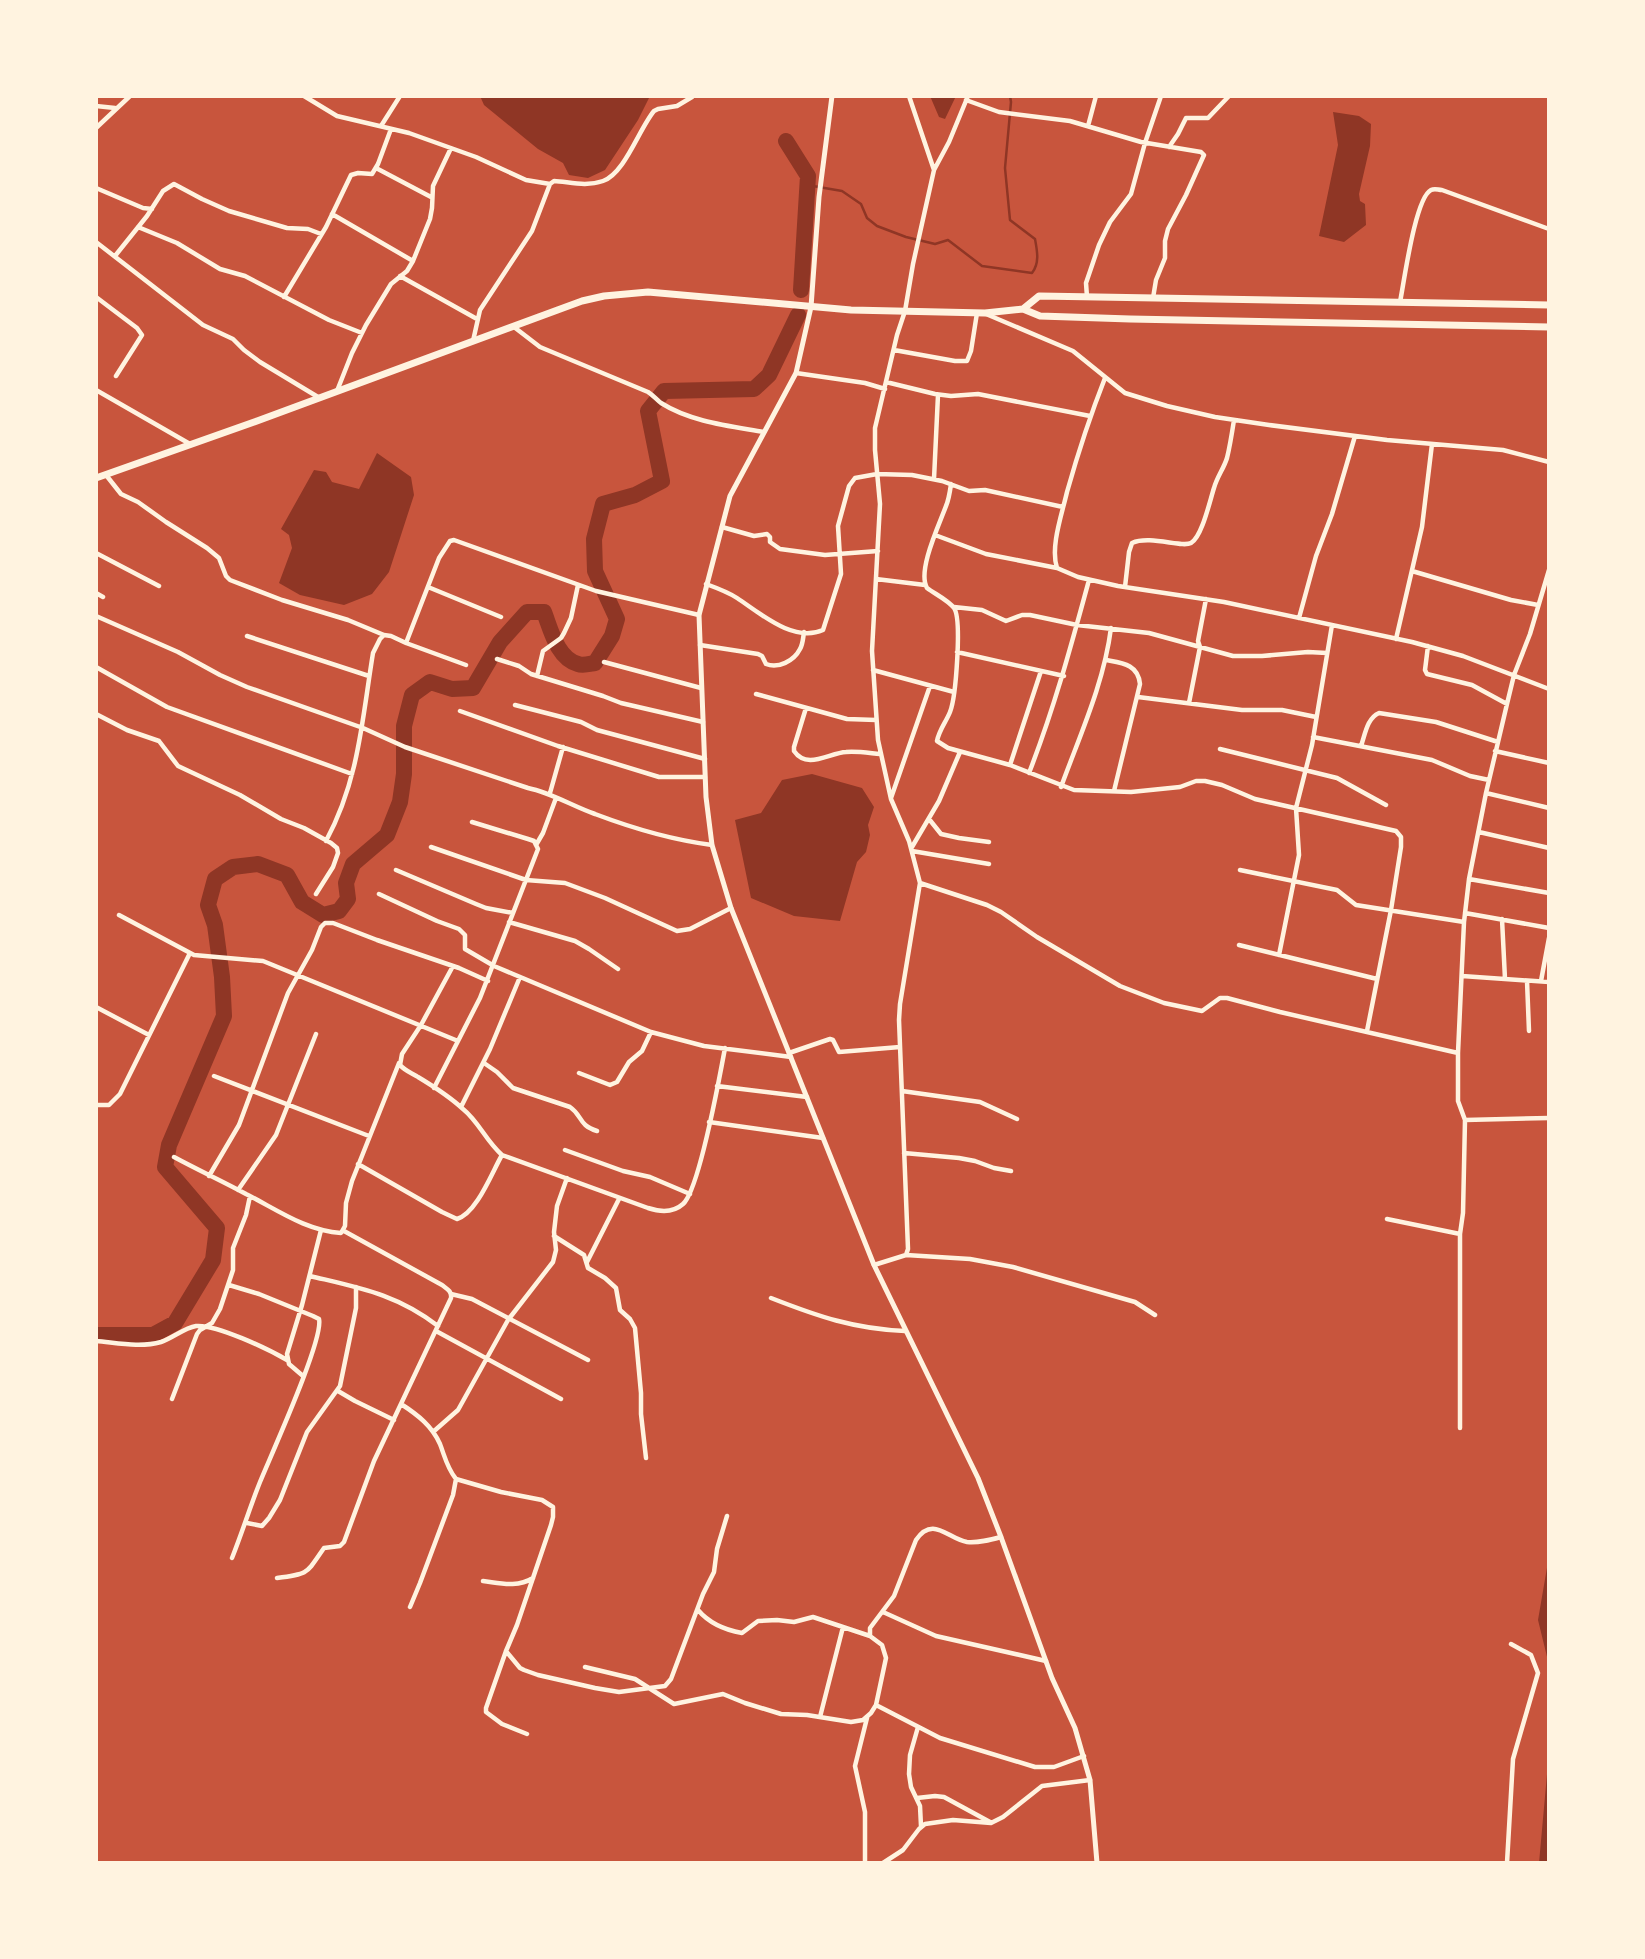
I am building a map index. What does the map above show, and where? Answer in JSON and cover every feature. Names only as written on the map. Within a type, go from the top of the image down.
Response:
[{"type":"main road","points":[[96,478],[582,301],[625,293],[681,294],[811,307],[905,311],[981,313],[1023,309],[1040,316],[1119,319],[1549,327]]},
{"type":"main road","points":[[1023,309],[1039,296],[1549,305]]},
{"type":"street","points":[[96,128],[130,96]]},
{"type":"street","points":[[304,96],[337,116],[391,128],[451,148],[526,180],[550,184]]},
{"type":"street","points":[[381,126],[400,96]]},
{"type":"street","points":[[832,96],[819,197],[811,307],[796,373],[734,486],[699,615],[705,777],[712,845],[731,908],[874,1265],[978,1478],[1052,1678],[1076,1728],[1090,1780],[1097,1863]]},
{"type":"street","points":[[909,96],[934,170]]},
{"type":"street","points":[[1088,126],[1096,96]]},
{"type":"street","points":[[1087,297],[1086,284],[1099,244],[1110,222],[1131,194],[1161,96]]},
{"type":"street","points":[[1169,147],[1186,118],[1208,118],[1229,96]]},
{"type":"street","points":[[472,342],[485,300],[532,231],[550,184],[554,181],[580,184],[606,180],[622,163],[654,111],[677,106],[692,97]]},
{"type":"street","points":[[906,1255],[908,1233],[900,1004],[920,883],[912,850],[891,799],[880,754],[876,720],[873,628],[880,504],[875,428],[905,311],[934,170],[967,98],[1004,113],[1070,121],[1145,143],[1200,152],[1203,155],[1168,229],[1165,258],[1156,280],[1153,299]]},
{"type":"street","points":[[96,106],[115,108]]},
{"type":"street","points":[[284,296],[321,234],[351,175],[372,174],[376,168],[391,128]]},
{"type":"street","points":[[337,392],[362,333],[391,284],[407,271],[413,261],[430,219],[435,178],[451,148]]},
{"type":"street","points":[[376,168],[431,197]]},
{"type":"street","points":[[115,256],[163,191],[174,184],[229,211],[274,225],[308,229],[321,234]]},
{"type":"street","points":[[96,188],[143,208],[152,209]]},
{"type":"street","points":[[1400,303],[1417,216],[1429,191],[1442,190],[1549,229]]},
{"type":"street","points":[[332,214],[413,261]]},
{"type":"street","points":[[138,228],[168,239],[220,269],[245,276],[329,320],[362,333]]},
{"type":"street","points":[[96,242],[203,325],[233,339],[260,362],[320,398]]},
{"type":"street","points":[[400,275],[477,319]]},
{"type":"street","points":[[96,297],[137,328],[142,335],[116,376]]},
{"type":"street","points":[[894,350],[967,361],[981,313],[1073,351],[1116,387],[1136,397],[1167,406],[1234,420],[1355,436],[1503,450],[1549,462]]},
{"type":"street","points":[[514,327],[540,347],[652,394],[675,410],[704,420],[764,432]]},
{"type":"street","points":[[796,373],[865,383],[885,389]]},
{"type":"street","points":[[1057,568],[1054,558],[1063,507],[1077,454],[1105,377]]},
{"type":"street","points":[[886,382],[938,395],[978,394],[1090,416]]},
{"type":"street","points":[[96,390],[191,444]]},
{"type":"street","points":[[934,479],[938,395]]},
{"type":"street","points":[[1125,587],[1132,543],[1150,540],[1188,544],[1195,540],[1217,479],[1226,463],[1234,420]]},
{"type":"street","points":[[1299,618],[1355,436]]},
{"type":"street","points":[[1396,639],[1425,513],[1432,444]]},
{"type":"street","points":[[706,584],[734,596],[775,624],[804,632],[823,630],[841,569],[837,530],[851,481],[859,476],[902,474],[934,479],[969,491],[985,489],[1063,507]]},
{"type":"street","points":[[106,475],[121,494],[138,502],[219,558],[230,580],[282,600],[348,620],[466,665]]},
{"type":"street","points":[[925,585],[924,576],[951,484]]},
{"type":"street","points":[[721,526],[754,537],[767,534],[775,547],[788,551],[840,555],[847,552],[878,551]]},
{"type":"street","points":[[935,535],[986,554],[1057,568],[1089,580],[1206,599],[1428,646],[1463,656],[1549,689]]},
{"type":"street","points":[[406,643],[446,545],[454,540],[615,597],[699,615]]},
{"type":"street","points":[[96,553],[159,586]]},
{"type":"street","points":[[1460,1428],[1460,1234],[1465,1120],[1458,1101],[1458,1053],[1464,922],[1469,879],[1495,751],[1514,675],[1549,570]]},
{"type":"street","points":[[1412,571],[1511,600],[1538,605]]},
{"type":"street","points":[[876,579],[925,585],[953,607],[982,610],[1006,621],[1030,615],[1077,625],[1149,633],[1241,656],[1327,653]]},
{"type":"street","points":[[1029,773],[1064,676],[1089,580]]},
{"type":"street","points":[[537,676],[543,651],[561,638],[571,618],[578,585]]},
{"type":"street","points":[[428,587],[501,617]]},
{"type":"street","points":[[96,593],[103,597]]},
{"type":"street","points":[[1189,703],[1206,599]]},
{"type":"street","points":[[953,607],[957,624],[954,692],[950,712],[937,741],[947,748],[1010,765],[1079,791],[1131,792],[1205,781],[1255,799],[1388,828],[1399,834],[1401,847],[1391,911],[1367,1031]]},
{"type":"street","points":[[96,616],[178,652],[232,681],[363,728],[405,747],[550,793],[556,798],[625,825],[685,841],[712,845]]},
{"type":"street","points":[[1279,955],[1299,846],[1296,808],[1313,737],[1332,625]]},
{"type":"street","points":[[1061,786],[1106,660],[1111,628]]},
{"type":"street","points":[[699,645],[758,654],[766,664],[775,667],[797,653],[804,632]]},
{"type":"street","points":[[326,841],[339,816],[352,775],[363,728],[373,653],[384,635]]},
{"type":"street","points":[[247,636],[369,676]]},
{"type":"street","points":[[1428,646],[1425,670],[1427,674],[1462,681],[1507,704]]},
{"type":"street","points":[[957,652],[1064,676]]},
{"type":"street","points":[[497,659],[519,666],[531,674],[621,703],[703,722]]},
{"type":"street","points":[[1106,660],[1124,663],[1136,670],[1140,684],[1114,791]]},
{"type":"street","points":[[604,662],[701,688]]},
{"type":"street","points":[[96,667],[167,707],[352,775]]},
{"type":"street","points":[[873,670],[954,692]]},
{"type":"street","points":[[1010,765],[1041,671]]},
{"type":"street","points":[[891,799],[929,686]]},
{"type":"street","points":[[756,694],[847,719],[876,720]]},
{"type":"street","points":[[1138,697],[1242,710],[1282,710],[1316,717]]},
{"type":"street","points":[[515,705],[705,759]]},
{"type":"street","points":[[806,708],[794,747],[800,757],[814,760],[846,752],[880,754]]},
{"type":"street","points":[[460,711],[659,777],[705,777]]},
{"type":"street","points":[[1361,746],[1371,719],[1378,713],[1436,722],[1498,742]]},
{"type":"street","points":[[96,714],[127,730],[159,741],[178,766],[304,828],[337,848],[333,867],[316,894]]},
{"type":"street","points":[[1313,737],[1432,761],[1489,780]]},
{"type":"street","points":[[550,793],[563,747]]},
{"type":"street","points":[[1220,749],[1338,778],[1386,805]]},
{"type":"street","points":[[1495,751],[1549,763]]},
{"type":"street","points":[[912,850],[949,782],[960,752]]},
{"type":"street","points":[[1486,793],[1549,808]]},
{"type":"street","points":[[434,1088],[488,981],[556,798]]},
{"type":"street","points":[[929,819],[941,834],[989,842]]},
{"type":"street","points":[[472,822],[528,839],[537,845]]},
{"type":"street","points":[[1479,832],[1549,848]]},
{"type":"street","points":[[431,847],[526,880],[565,883],[677,931],[690,929],[731,908]]},
{"type":"street","points":[[912,850],[989,864]]},
{"type":"street","points":[[396,870],[486,908],[513,913]]},
{"type":"street","points":[[1240,870],[1338,890],[1356,905],[1464,922]]},
{"type":"street","points":[[1469,879],[1549,893]]},
{"type":"street","points":[[920,883],[987,905],[1105,978],[1164,1003],[1202,1011],[1214,1001],[1227,998],[1458,1053]]},
{"type":"street","points":[[379,894],[459,929],[465,935],[466,949],[494,966],[651,1032],[686,1042],[790,1055],[830,1039],[839,1052],[900,1046]]},
{"type":"street","points":[[1465,913],[1549,928]]},
{"type":"street","points":[[119,915],[190,953],[206,957],[225,956],[263,961],[458,1041]]},
{"type":"street","points":[[1502,919],[1505,979]]},
{"type":"street","points":[[209,1176],[235,1133],[288,993],[312,950],[321,926],[330,922],[488,981]]},
{"type":"street","points":[[509,922],[575,941],[618,969]]},
{"type":"street","points":[[1541,981],[1549,938]]},
{"type":"street","points":[[1239,945],[1377,979]]},
{"type":"street","points":[[96,1105],[109,1105],[120,1094],[190,953]]},
{"type":"street","points":[[344,1231],[346,1203],[358,1164],[400,1060],[453,966]]},
{"type":"street","points":[[1462,976],[1549,982]]},
{"type":"street","points":[[461,1107],[484,1063],[521,977]]},
{"type":"street","points":[[1527,981],[1529,1031]]},
{"type":"street","points":[[96,1007],[149,1035]]},
{"type":"street","points":[[579,1073],[614,1084],[629,1062],[642,1051],[651,1032]]},
{"type":"street","points":[[238,1190],[276,1135],[316,1034]]},
{"type":"street","points":[[400,1060],[403,1069],[461,1107],[475,1121],[494,1149],[502,1155],[620,1199],[663,1211],[680,1206],[690,1194],[725,1048]]},
{"type":"street","points":[[484,1063],[513,1088],[569,1107],[585,1126],[597,1132]]},
{"type":"street","points":[[214,1076],[370,1136]]},
{"type":"street","points":[[717,1086],[808,1097]]},
{"type":"street","points":[[902,1091],[979,1102],[1017,1119]]},
{"type":"street","points":[[1465,1120],[1549,1118]]},
{"type":"street","points":[[709,1122],[824,1138]]},
{"type":"street","points":[[565,1150],[623,1171],[650,1177],[690,1194]]},
{"type":"street","points":[[904,1153],[949,1156],[1011,1171]]},
{"type":"street","points":[[358,1164],[457,1219],[466,1215],[475,1204],[502,1155]]},
{"type":"street","points":[[174,1157],[279,1213],[321,1230],[341,1233],[344,1231],[442,1285],[451,1294],[472,1299],[588,1360]]},
{"type":"street","points":[[433,1432],[457,1410],[509,1320],[553,1262],[557,1206],[567,1178]]},
{"type":"street","points":[[96,1341],[150,1344],[193,1327],[209,1326],[216,1318],[229,1285],[233,1270],[233,1248],[246,1215],[250,1196]]},
{"type":"street","points":[[587,1262],[620,1199]]},
{"type":"street","points":[[1387,1219],[1460,1234]]},
{"type":"street","points":[[287,1360],[321,1230]]},
{"type":"street","points":[[554,1235],[584,1255],[589,1268],[616,1288],[620,1310],[635,1328],[646,1458]]},
{"type":"street","points":[[874,1265],[906,1255],[971,1259],[1013,1267],[1135,1302],[1155,1315]]},
{"type":"street","points":[[310,1276],[398,1301],[485,1358],[561,1399]]},
{"type":"street","points":[[229,1285],[259,1294],[319,1319],[320,1323],[303,1376],[232,1558]]},
{"type":"street","points":[[247,1523],[262,1526],[269,1518],[280,1500],[307,1432],[338,1391],[356,1308],[356,1287]]},
{"type":"street","points":[[277,1578],[307,1571],[324,1548],[340,1546],[344,1542],[374,1461],[451,1294]]},
{"type":"street","points":[[771,1298],[837,1322],[905,1331]]},
{"type":"street","points":[[204,1327],[254,1343],[287,1360],[303,1376]]},
{"type":"street","points":[[172,1399],[197,1334],[204,1327]]},
{"type":"street","points":[[338,1391],[394,1420]]},
{"type":"street","points":[[401,1404],[422,1418],[433,1432],[443,1451],[448,1469],[456,1479],[542,1500],[553,1507],[553,1517],[533,1578],[486,1708],[486,1712],[495,1721],[527,1734]]},
{"type":"street","points":[[410,1606],[453,1495],[456,1479]]},
{"type":"street","points":[[506,1651],[520,1668],[538,1675],[607,1691],[661,1687],[669,1682],[703,1594],[715,1572],[717,1549],[727,1516]]},
{"type":"street","points":[[870,1636],[870,1628],[894,1596],[921,1533],[933,1528],[972,1542],[1001,1537]]},
{"type":"street","points":[[483,1581],[517,1585],[533,1578]]},
{"type":"street","points":[[698,1609],[720,1626],[742,1633],[758,1621],[794,1622],[813,1617],[870,1636],[882,1645],[886,1658],[876,1705],[868,1717],[855,1766],[864,1812],[865,1863]]},
{"type":"street","points":[[883,1612],[936,1636],[1046,1661]]},
{"type":"street","points":[[820,1717],[843,1627]]},
{"type":"street","points":[[1507,1863],[1513,1759],[1538,1673],[1531,1655],[1511,1644]]},
{"type":"street","points":[[585,1667],[635,1679],[674,1704],[723,1694],[780,1714],[851,1721],[868,1717]]},
{"type":"street","points":[[876,1705],[958,1744],[1035,1767],[1054,1767],[1084,1756]]},
{"type":"street","points":[[918,1727],[909,1766],[909,1782],[920,1806],[921,1826]]},
{"type":"street","points":[[883,1863],[903,1850],[921,1826],[928,1823],[953,1820],[991,1823],[1003,1817],[1042,1786],[1090,1780]]},
{"type":"street","points":[[917,1798],[944,1797],[991,1823]]},
{"type":"shaded area","points":[[480,96],[650,96],[638,120],[605,170],[588,178],[569,175],[563,163],[538,149],[484,105]]},
{"type":"shaded area","points":[[930,96],[956,96],[945,119],[939,117]]},
{"type":"shaded area","points":[[1333,112],[1359,116],[1371,124],[1370,146],[1359,194],[1360,201],[1365,204],[1366,225],[1344,242],[1319,236],[1338,145]]},
{"type":"shaded area","points":[[377,453],[411,477],[414,495],[389,572],[372,594],[344,605],[300,595],[279,583],[292,548],[289,535],[281,529],[314,470],[326,472],[332,482],[359,489]]},
{"type":"shaded area","points":[[812,774],[862,788],[874,807],[868,825],[870,835],[866,852],[857,862],[840,921],[794,916],[751,898],[735,820],[761,813],[782,780]]},
{"type":"shaded area","points":[[1549,1556],[1549,1665],[1538,1620]]},
{"type":"shaded area","points":[[1549,1752],[1549,1863],[1539,1863]]},
{"type":"waterway","points":[[807,185],[842,191],[861,204],[867,218],[877,226],[935,244],[948,240],[982,266],[1032,273],[1037,261],[1035,239],[1010,220],[1005,168],[1010,96]]},
{"type":"waterway","points":[[786,141],[808,176],[801,290]]},
{"type":"waterway","points":[[96,1335],[153,1335],[175,1323],[213,1260],[217,1228],[165,1167],[169,1145],[224,1016],[215,925],[208,905],[215,879],[233,867],[258,864],[287,875],[302,902],[323,915],[339,911],[348,899],[346,883],[353,864],[387,835],[400,802],[404,774],[404,726],[412,695],[430,682],[452,689],[473,688],[500,642],[527,612],[544,612],[560,650],[571,661],[582,665],[595,663],[612,636],[617,619],[595,571],[594,539],[603,504],[635,495],[662,481],[648,411],[664,391],[754,389],[769,375],[798,315]]}]
